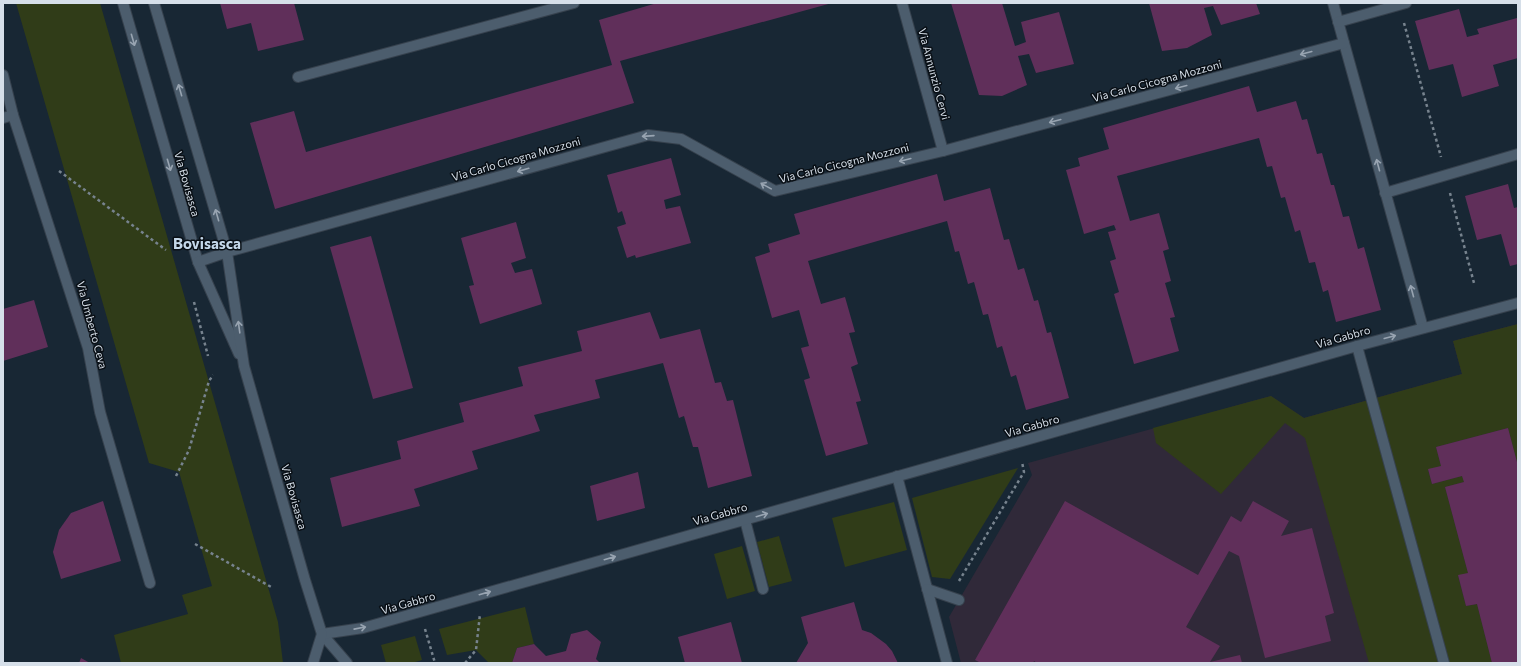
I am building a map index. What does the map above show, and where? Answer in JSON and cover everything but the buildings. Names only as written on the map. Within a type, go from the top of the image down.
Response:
[{"type":"street","name":"Via Bovisasca","points":[[122,3],[198,262],[244,366],[322,634],[347,663]]},
{"type":"street","name":"Via Bovisasca","points":[[154,3],[227,252],[244,366]]},
{"type":"street","points":[[298,77],[574,3]]},
{"type":"street","name":"Via Annunzio Cervi","points":[[902,3],[943,151]]},
{"type":"street","points":[[1333,3],[1422,328]]},
{"type":"street","points":[[1338,22],[1403,4]]},
{"type":"street","name":"Via Carlo Cicogna Mozzoni","points":[[198,262],[227,252],[648,135],[681,139],[775,191],[943,151],[1344,43]]},
{"type":"street","name":"Via Umberto Ceva","points":[[3,75],[13,116],[88,348],[100,412],[150,583]]},
{"type":"street","points":[[3,118],[13,116]]},
{"type":"street","points":[[1385,193],[1518,154]]},
{"type":"street","name":"Via Gabbro","points":[[322,634],[363,628],[1357,346],[1518,303]]},
{"type":"street","points":[[1357,346],[1444,663]]},
{"type":"street","points":[[897,476],[947,663]]},
{"type":"street","points":[[745,520],[763,589]]},
{"type":"street","points":[[927,589],[959,600]]},
{"type":"street","points":[[313,663],[322,634]]},
{"type":"path","points":[[1403,4],[1474,283]]},
{"type":"path","points":[[59,171],[166,250]]},
{"type":"path","points":[[194,302],[208,356]]},
{"type":"path","points":[[176,476],[189,450],[209,381],[213,374]]},
{"type":"path","points":[[949,596],[1024,472],[1022,462]]},
{"type":"path","points":[[195,544],[273,588]]},
{"type":"path","points":[[465,663],[476,650],[479,614]]},
{"type":"path","points":[[425,629],[435,663]]},
{"type":"shaded area","points":[[1518,324],[1518,663],[961,663],[949,617],[1032,475],[1028,463],[1271,396],[1304,418],[1462,374],[1453,341]]},
{"type":"green space","points":[[16,3],[100,3],[278,622],[283,663],[121,663],[114,635],[188,614],[182,595],[212,586],[179,472],[149,463]]},
{"type":"green space","points":[[1518,324],[1518,466],[1508,428],[1436,447],[1441,466],[1428,470],[1432,484],[1462,476],[1464,482],[1445,487],[1468,573],[1458,576],[1466,606],[1477,604],[1492,663],[1369,663],[1305,438],[1285,423],[1221,494],[1156,443],[1153,428],[1271,396],[1304,418],[1462,374],[1453,341]]},
{"type":"green space","points":[[1018,468],[950,579],[932,577],[912,498]]},
{"type":"green space","points":[[894,502],[907,550],[845,567],[832,518]]},
{"type":"green space","points":[[779,536],[792,581],[769,587],[757,542]]},
{"type":"green space","points":[[742,546],[755,591],[727,599],[714,554]]},
{"type":"green space","points":[[525,607],[534,644],[517,648],[512,663],[489,663],[476,650],[447,655],[439,629]]},
{"type":"green space","points":[[415,636],[422,660],[412,663],[386,663],[381,645]]},
{"type":"district","name":"Bovisasca","points":[[207,244]]}]
